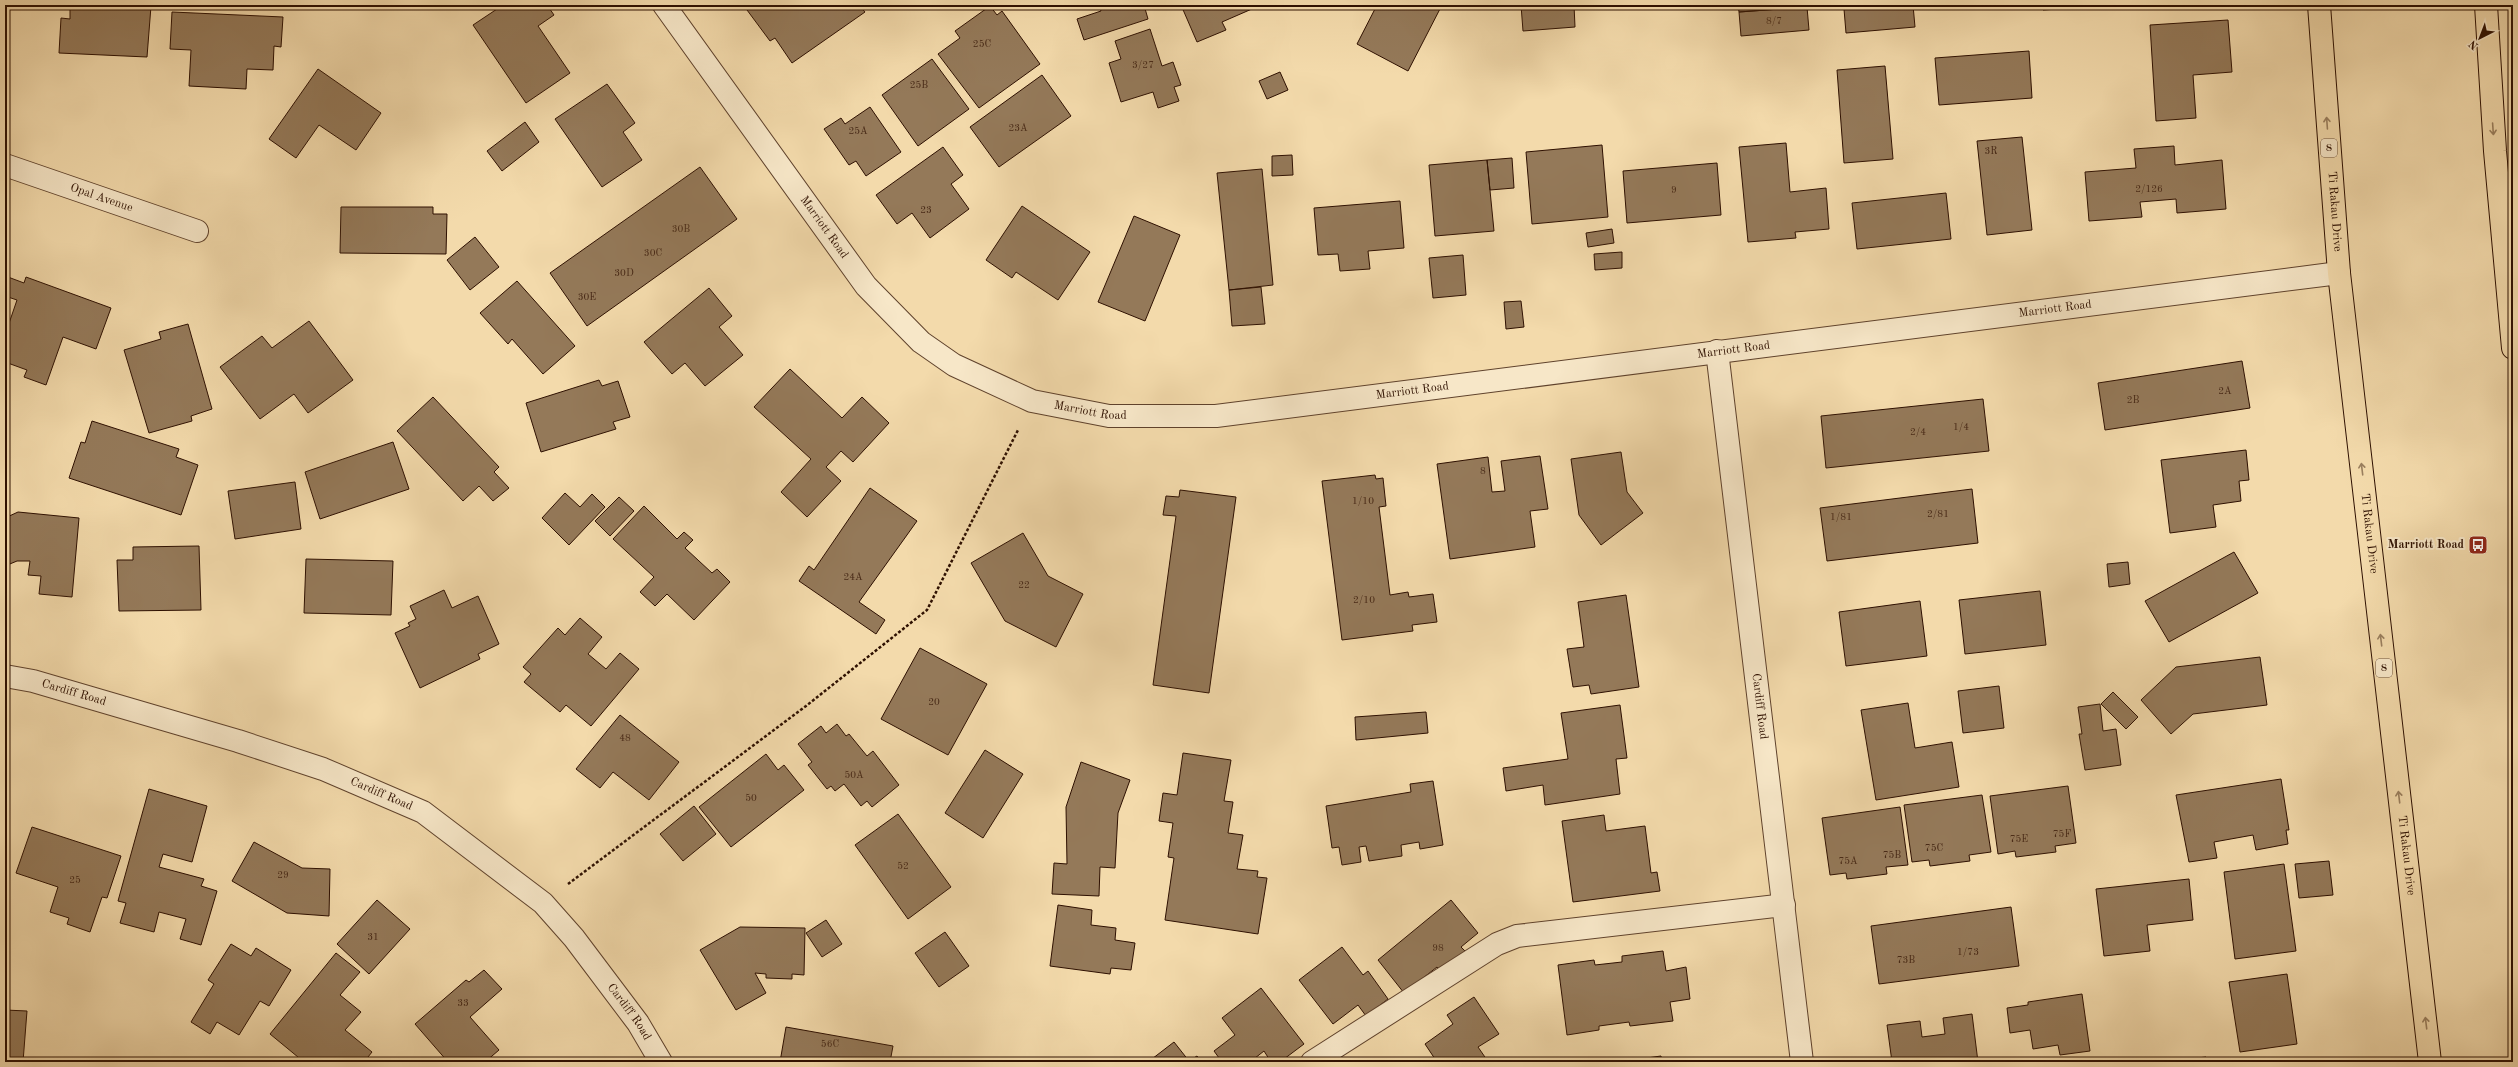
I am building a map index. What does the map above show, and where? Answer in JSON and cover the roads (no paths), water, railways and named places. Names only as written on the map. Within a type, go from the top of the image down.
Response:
[{"type":"main road","name":"Ti Rakau Drive","points":[[2319,5],[2339,273],[2430,1062]]},
{"type":"main road","points":[[2486,5],[2494,144],[2513,348]]},
{"type":"street","name":"Marriott Road","points":[[664,5],[866,286],[921,342],[954,365],[1032,401],[1109,416],[1216,416],[2339,273]]},
{"type":"street","name":"Opal Avenue","points":[[5,165],[198,231]]},
{"type":"street","name":"Cardiff Road","points":[[1717,351],[1802,1062]]},
{"type":"street","name":"Cardiff Road","points":[[5,676],[48,685],[238,741],[324,769],[423,812],[543,903],[574,938],[638,1023],[660,1062]]},
{"type":"street","points":[[1315,1061],[1497,944],[1516,936],[1784,905]]},
{"type":"place","name":"Marriott Road","points":[[2478,545]]}]
